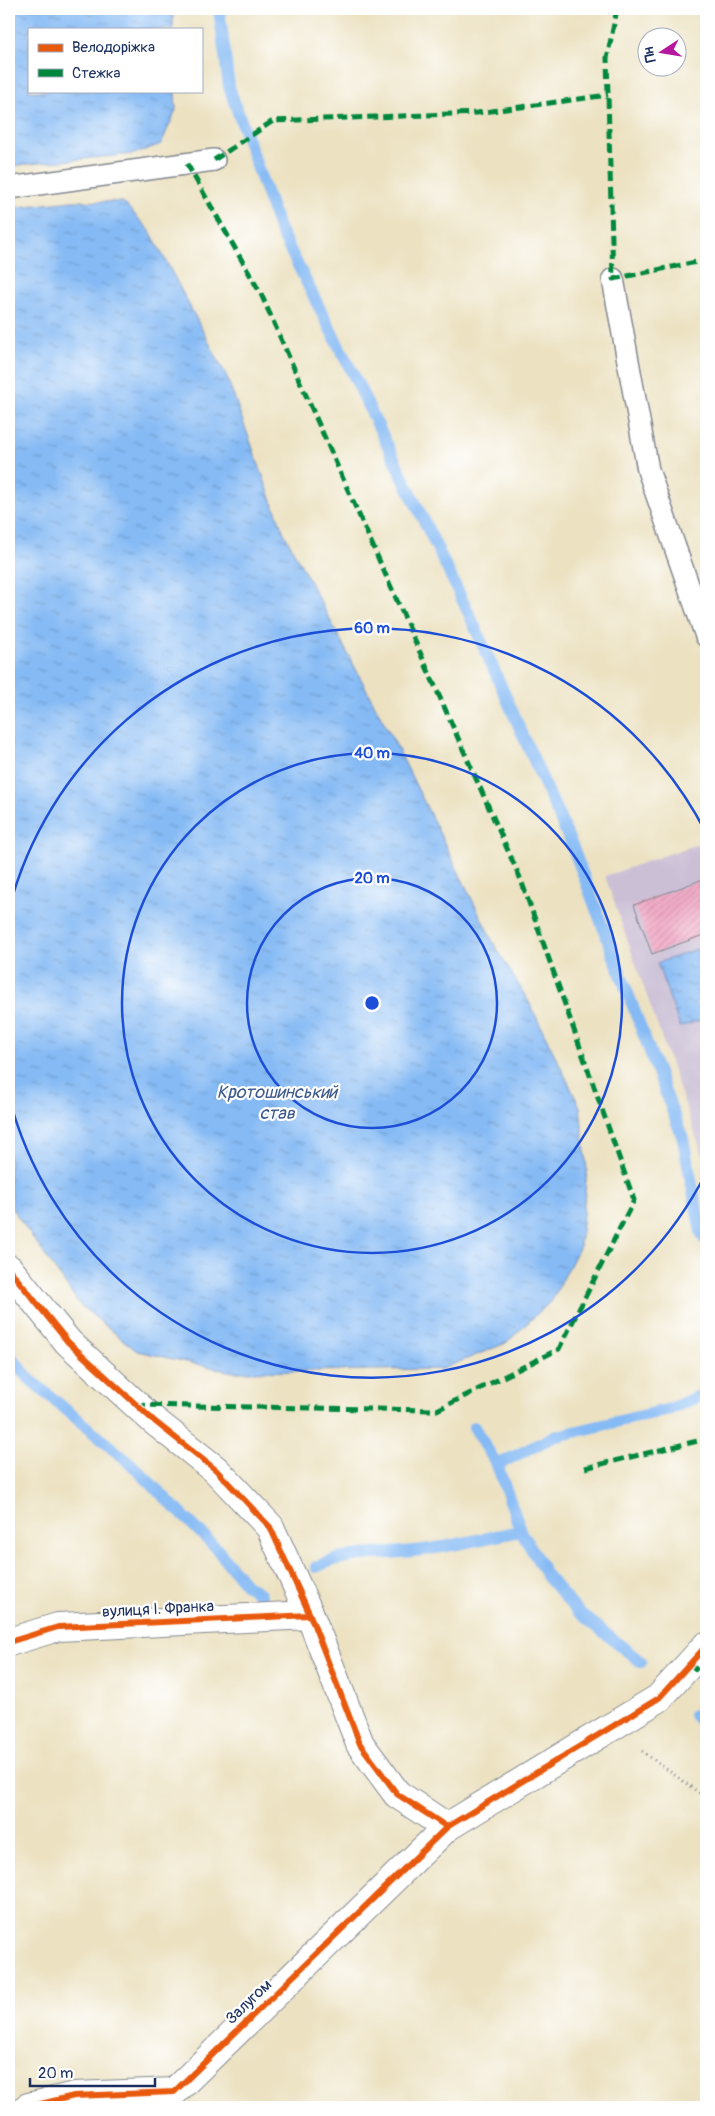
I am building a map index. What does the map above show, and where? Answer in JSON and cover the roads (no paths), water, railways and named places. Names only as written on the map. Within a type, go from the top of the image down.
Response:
[{"type":"street","points":[[9,1269],[68,1342],[153,1420],[216,1470],[270,1527],[310,1615],[360,1744],[397,1794],[447,1827]]},
{"type":"street","name":"вулиця І. Франка","points":[[9,1642],[58,1627],[310,1615]]},
{"type":"street","name":"Залугом","points":[[28,2107],[74,2096],[178,2100],[447,1827],[659,1698],[706,1646]]},
{"type":"lane","points":[[9,188],[214,160]]},
{"type":"lane","points":[[613,279],[648,470],[706,636]]},
{"type":"water","points":[[9,9],[173,9],[173,28],[28,28],[28,92],[175,92],[176,110],[161,144],[134,154],[9,166]]},
{"type":"water","name":"Кротошинський став","points":[[72,201],[123,202],[150,231],[226,375],[283,531],[398,749],[494,944],[530,1004],[580,1107],[587,1170],[580,1246],[552,1300],[506,1343],[442,1369],[233,1372],[137,1351],[80,1305],[9,1204],[9,208]]},
{"type":"water","points":[[706,946],[706,1018],[680,1027],[657,963]]},
{"type":"waterway","points":[[219,9],[229,87],[279,228],[352,372],[470,616],[573,848],[683,1139],[701,1232],[706,1242]]},
{"type":"waterway","points":[[9,1354],[27,1377],[132,1465],[216,1548],[245,1584],[261,1595]]},
{"type":"waterway","points":[[497,1465],[553,1437],[670,1409],[706,1393]]},
{"type":"waterway","points":[[474,1427],[497,1465],[521,1531],[547,1576],[575,1609],[641,1662]]},
{"type":"waterway","points":[[316,1567],[341,1558],[368,1554],[409,1552],[521,1531]]},
{"type":"waterway","points":[[694,1715],[706,1727]]}]
